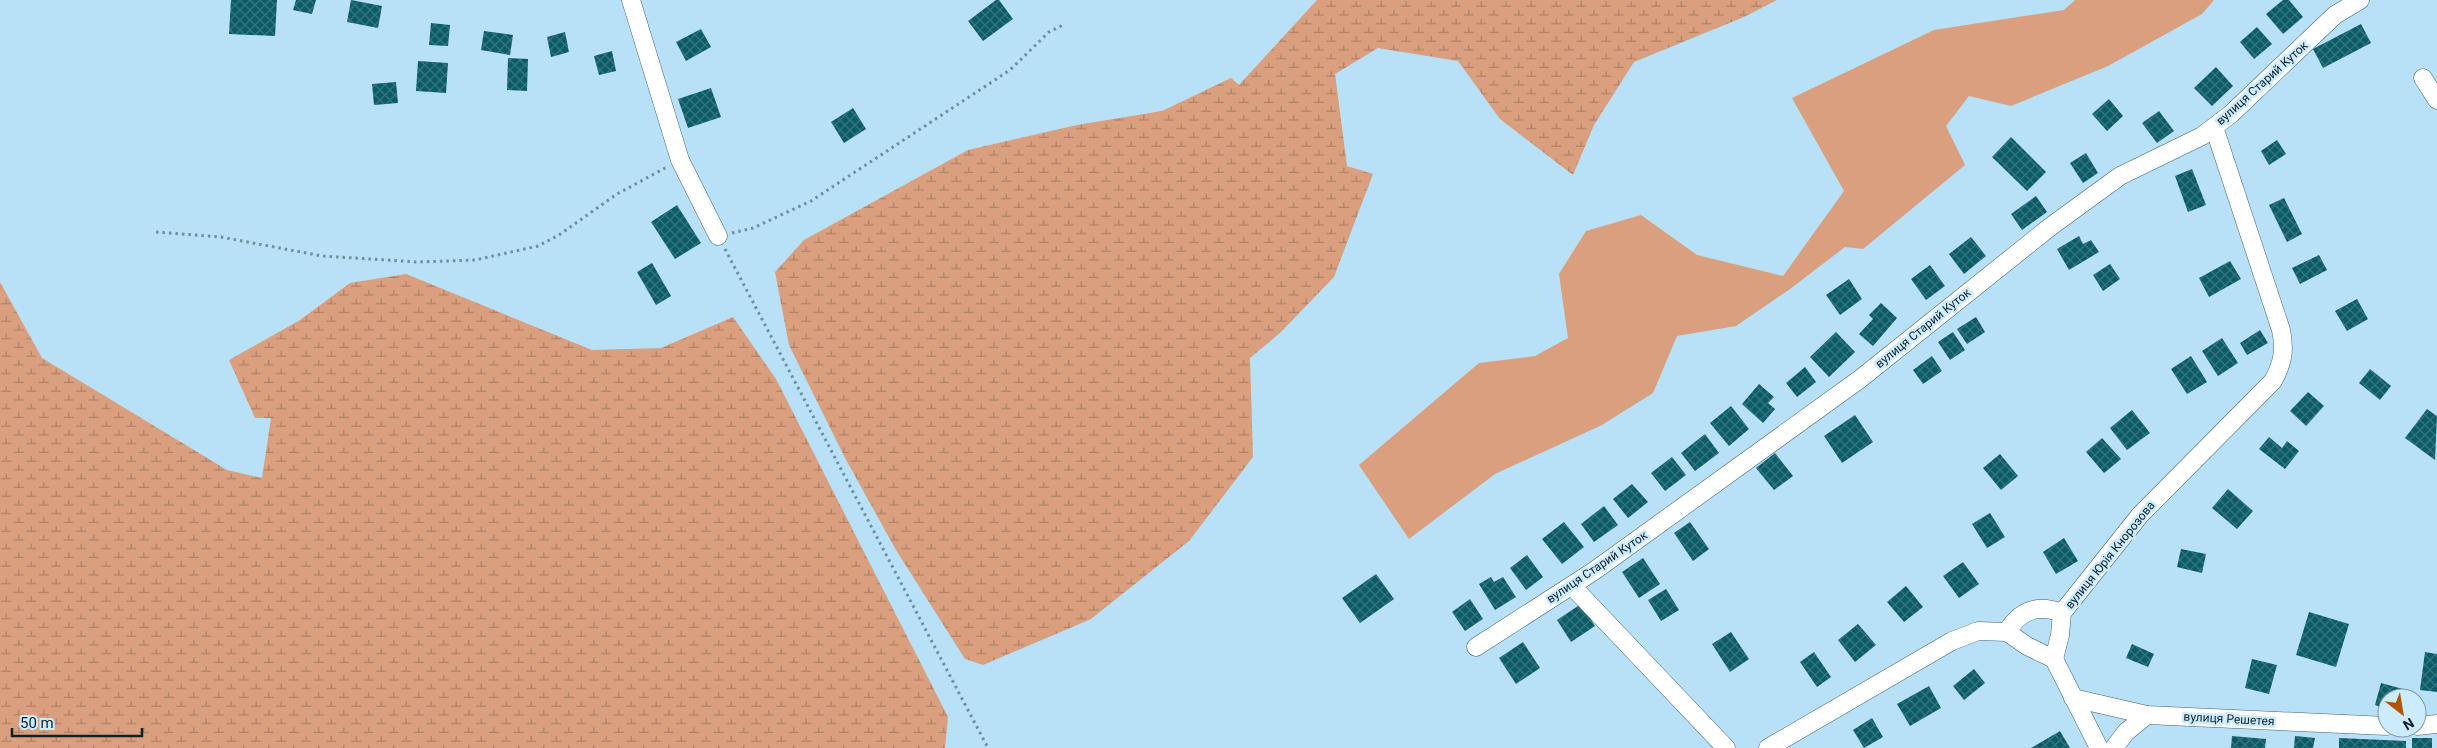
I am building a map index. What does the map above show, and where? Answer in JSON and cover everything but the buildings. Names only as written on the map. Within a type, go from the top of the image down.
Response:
[{"type":"street","points":[[631,0],[680,160],[718,236]]},
{"type":"street","name":"вулиця Старий Куток","points":[[1476,647],[1572,586],[1860,379],[2050,227],[2120,176],[2202,136],[2231,114],[2335,15],[2360,0]]},
{"type":"street","points":[[2423,78],[2437,100]]},
{"type":"street","name":"вулиця Юрія Кнорозова","points":[[2054,659],[2060,635],[2062,613],[2140,515],[2273,382],[2282,366],[2285,347],[2281,330],[2214,127]]},
{"type":"street","points":[[1572,586],[1726,748]]},
{"type":"street","points":[[2006,632],[2014,620],[2030,610],[2050,608],[2062,613]]},
{"type":"street","points":[[1768,748],[1952,641],[1978,631],[2006,632],[2027,646],[2054,659],[2099,748]]},
{"type":"street","name":"вулиця Решетея","points":[[2073,698],[2147,715],[2377,726]]},
{"type":"street","points":[[2114,748],[2126,732],[2147,715]]},
{"type":"path","points":[[988,748],[718,236],[753,228],[811,200],[1010,70],[1050,32],[1063,25]]},
{"type":"path","points":[[156,232],[221,237],[322,256],[418,262],[476,260],[538,246],[558,235],[617,194],[680,160]]},
{"type":"green space","points":[[1317,0],[1777,0],[1744,17],[1634,62],[1594,125],[1573,175],[1500,119],[1458,61],[1378,48],[1335,74],[1347,166],[1373,174],[1334,277],[1280,333],[1250,358],[1253,457],[1189,541],[1091,619],[983,665],[965,659],[896,550],[845,458],[789,345],[775,272],[804,240],[968,150],[1077,125],[1162,111],[1231,78],[1239,85]]},
{"type":"green space","points":[[2075,0],[2214,0],[2202,14],[2108,66],[2011,106],[1969,96],[1946,126],[1965,165],[1863,249],[1845,247],[1790,289],[1736,326],[1677,336],[1653,393],[1602,425],[1495,474],[1409,539],[1359,465],[1479,363],[1535,356],[1568,338],[1559,274],[1586,231],[1641,215],[1697,255],[1783,276],[1844,191],[1792,98],[1934,30],[2064,10]]},
{"type":"green space","points":[[406,274],[592,350],[661,348],[733,317],[776,379],[948,717],[945,748],[0,748],[0,282],[42,358],[227,470],[262,478],[271,418],[255,418],[229,360],[300,320],[350,283]]}]
